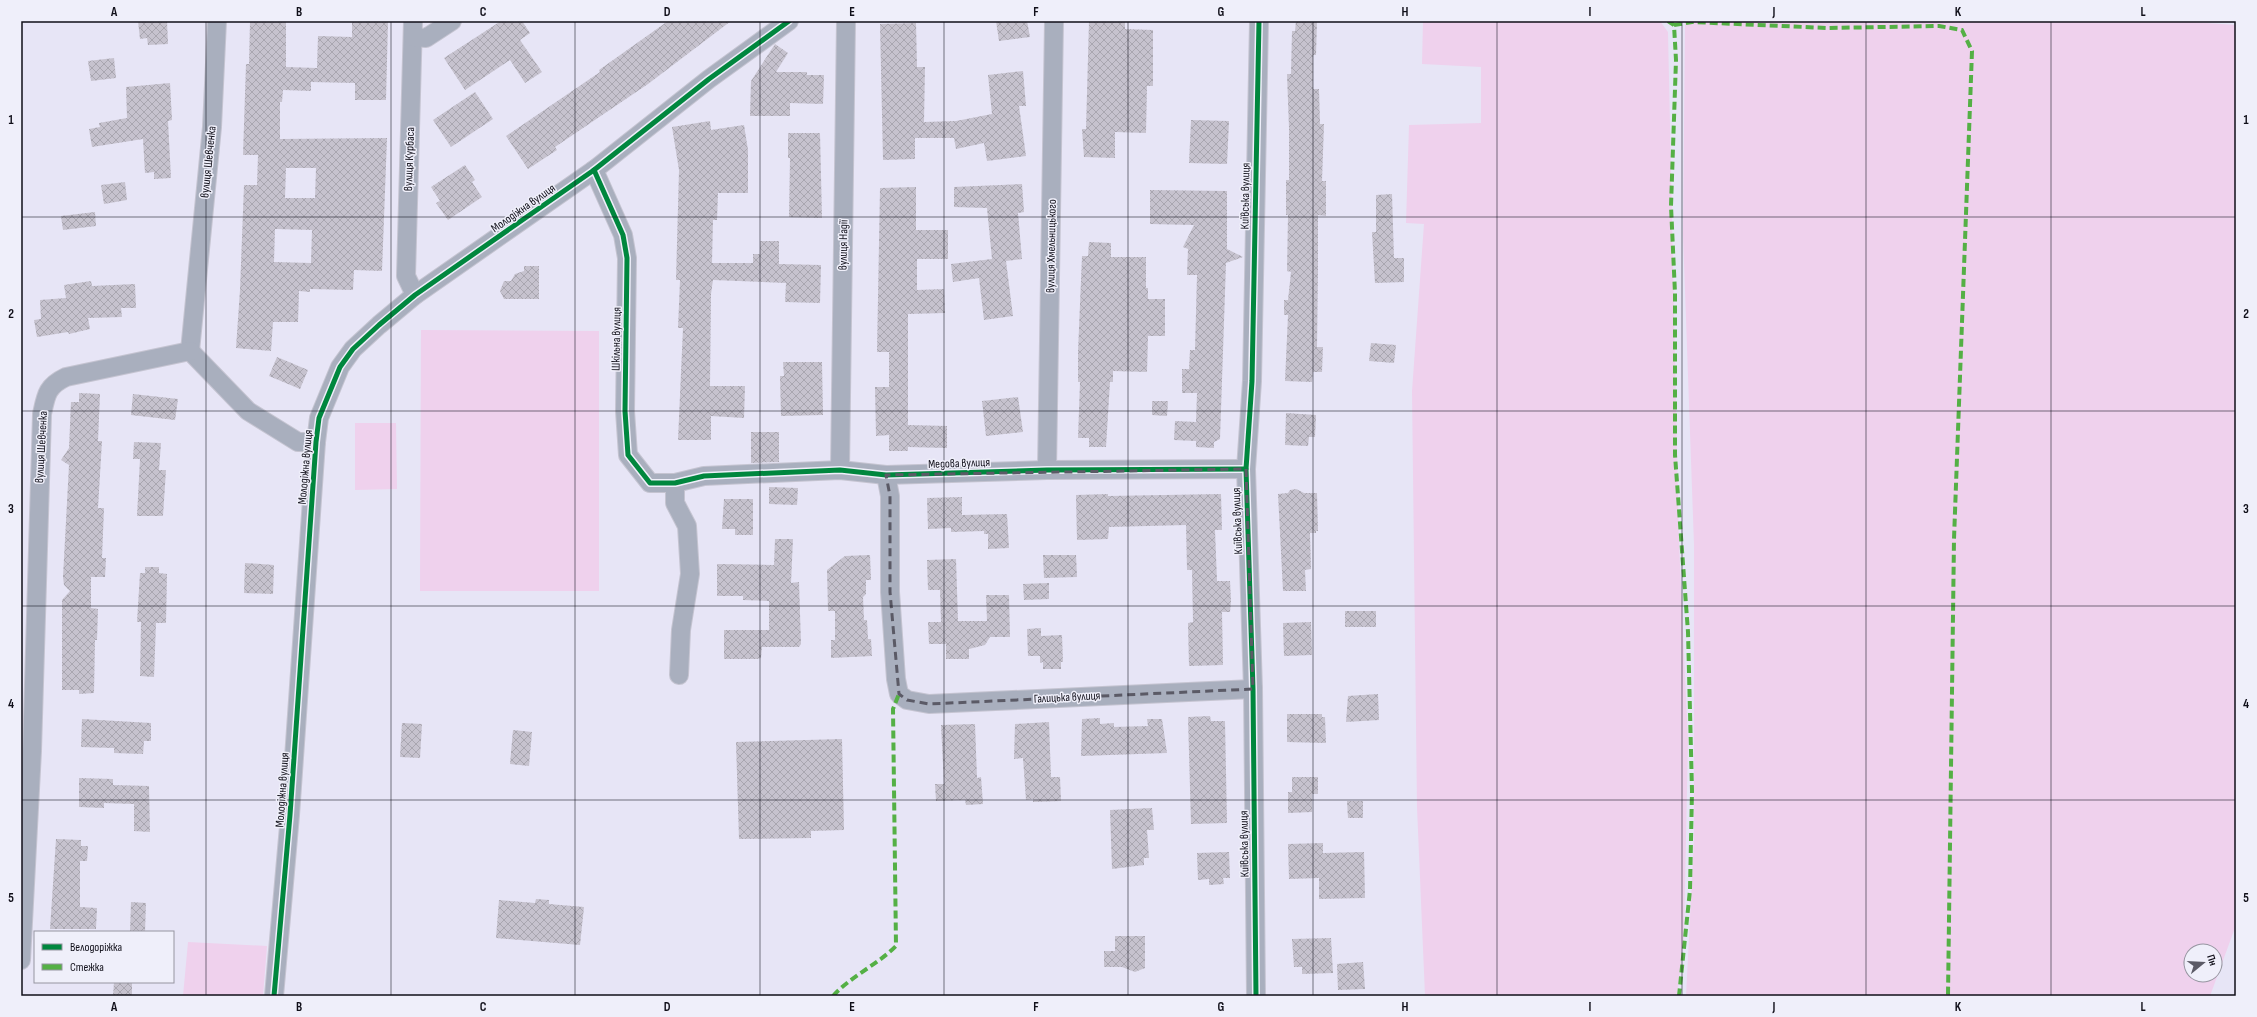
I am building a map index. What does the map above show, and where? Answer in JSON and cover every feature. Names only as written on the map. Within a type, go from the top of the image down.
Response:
[{"type":"street","name":"вулиця Шевченка","points":[[21,960],[32,751],[42,414],[47,392],[54,382],[66,377],[190,351],[212,127],[217,21]]},
{"type":"street","points":[[413,29],[426,38],[452,21]]},
{"type":"street","name":"Молодіжна вулиця","points":[[274,996],[291,807],[316,442],[319,418],[340,367],[353,350],[415,295],[594,170],[709,79],[789,21]]},
{"type":"street","name":"вулиця Надії","points":[[840,470],[846,21]]},
{"type":"street","name":"вулиця Хмельницького","points":[[1047,470],[1054,21]]},
{"type":"street","name":"Київська вулиця","points":[[1256,996],[1253,689],[1246,469],[1252,381],[1259,21]]},
{"type":"street","name":"вулиця Курбаса","points":[[413,29],[406,276],[415,295]]},
{"type":"street","name":"Шкільна вулиця","points":[[594,170],[623,235],[627,258],[625,411],[628,455],[650,483],[675,483]]},
{"type":"street","points":[[190,351],[248,411],[298,442],[316,442]]},
{"type":"street","name":"Медова вулиця","points":[[675,483],[704,476],[840,470],[886,475],[1047,470],[1246,469]]},
{"type":"street","name":"Галицька вулиця","points":[[886,475],[890,496],[890,592],[896,679],[899,694],[907,700],[929,704],[1253,689]]},
{"type":"street","points":[[675,483],[675,503],[687,526],[690,574],[681,630],[679,675]]},
{"type":"highlighted area","points":[[1246,469],[1253,689],[929,704],[907,700],[899,694],[890,592],[890,496],[886,475]]},
{"type":"shaded area","points":[[1423,21],[1660,21],[1668,32],[1679,543],[1688,741],[1684,936],[1677,996],[1425,996],[1417,807],[1412,391],[1424,224],[1406,223],[1409,125],[1481,123],[1481,67],[1422,64]]},
{"type":"shaded area","points":[[1685,21],[2176,21],[2236,25],[2236,925],[2223,960],[2223,943],[2183,943],[2183,983],[2215,983],[2210,996],[1686,996],[1694,838],[1694,545],[1683,234]]},
{"type":"shaded area","points":[[421,330],[599,331],[599,591],[420,591]]},
{"type":"shaded area","points":[[355,423],[396,423],[397,489],[355,490]]},
{"type":"shaded area","points":[[188,942],[267,946],[263,996],[183,996]]},
{"type":"building","points":[[138,21],[167,21],[168,44],[148,45],[147,38],[140,39]]},
{"type":"building","points":[[250,21],[286,21],[286,67],[317,68],[318,36],[352,37],[352,21],[388,21],[386,100],[355,100],[355,83],[311,82],[311,91],[283,90],[282,102],[280,102],[280,139],[387,138],[382,271],[354,270],[353,290],[310,289],[310,292],[299,291],[298,322],[273,322],[271,351],[236,348],[244,185],[257,185],[258,155],[243,155],[246,64],[249,64]],"holes":[[[286,168],[316,168],[315,198],[285,198]],[[275,229],[312,230],[311,263],[274,262]]]},
{"type":"building","points":[[501,21],[522,21],[530,33],[520,40],[542,72],[525,83],[510,60],[465,90],[444,58]]},
{"type":"building","points":[[668,21],[731,21],[648,84],[555,147],[557,150],[528,169],[506,136],[600,72],[599,70]]},
{"type":"building","points":[[996,21],[1027,21],[1030,37],[999,41]]},
{"type":"building","points":[[1089,21],[1125,21],[1125,29],[1153,30],[1153,86],[1147,86],[1146,133],[1115,132],[1115,158],[1084,157],[1082,129],[1086,129]]},
{"type":"building","points":[[1296,21],[1317,21],[1316,55],[1313,55],[1313,89],[1319,89],[1320,124],[1324,124],[1322,181],[1326,181],[1326,216],[1318,215],[1317,347],[1323,347],[1322,372],[1313,372],[1312,382],[1285,381],[1288,315],[1284,315],[1284,300],[1288,300],[1291,272],[1287,271],[1288,215],[1286,215],[1286,180],[1289,180],[1289,128],[1287,74],[1291,74],[1292,31],[1295,31]]},
{"type":"building","points":[[916,23],[917,67],[925,67],[924,122],[956,121],[992,114],[988,75],[1023,71],[1026,106],[1019,106],[1026,156],[987,161],[984,143],[956,149],[954,138],[915,138],[915,159],[883,160],[880,24]]},
{"type":"building","points":[[775,44],[788,53],[776,72],[807,72],[807,75],[824,75],[823,104],[790,103],[790,116],[750,116],[751,81]]},
{"type":"building","points":[[114,58],[116,78],[91,81],[88,61]]},
{"type":"building","points":[[170,83],[172,120],[168,121],[171,178],[154,179],[154,172],[145,173],[143,139],[92,147],[89,129],[100,127],[99,123],[127,118],[126,87]]},
{"type":"building","points":[[475,92],[493,119],[451,147],[433,120]]},
{"type":"building","points":[[1191,120],[1229,121],[1227,164],[1189,163]]},
{"type":"building","points":[[710,121],[711,130],[744,125],[748,150],[748,193],[718,193],[717,220],[713,220],[712,263],[753,263],[753,254],[760,254],[760,241],[779,241],[779,264],[821,265],[820,303],[785,302],[786,283],[713,280],[711,294],[710,386],[745,386],[744,418],[711,416],[711,440],[678,440],[683,328],[678,328],[680,280],[676,280],[679,170],[672,127]]},
{"type":"building","points":[[788,133],[820,133],[822,218],[789,217],[790,158],[788,158]]},
{"type":"building","points":[[465,165],[475,180],[472,182],[482,197],[448,220],[436,203],[440,201],[431,187]]},
{"type":"building","points":[[125,182],[127,200],[104,204],[101,185]]},
{"type":"building","points":[[1022,184],[1024,212],[1018,213],[1022,259],[1006,261],[1013,316],[984,320],[979,278],[953,282],[951,264],[992,259],[987,208],[954,207],[954,187]]},
{"type":"building","points":[[916,187],[916,230],[948,230],[948,259],[917,259],[917,290],[944,289],[945,313],[908,314],[908,425],[947,426],[947,448],[908,447],[908,451],[889,451],[889,435],[876,436],[875,387],[889,387],[889,352],[877,352],[880,188]]},
{"type":"building","points":[[1150,190],[1227,191],[1227,249],[1243,257],[1226,263],[1220,439],[1214,442],[1214,448],[1196,447],[1196,441],[1174,440],[1175,421],[1196,422],[1197,393],[1182,393],[1182,369],[1189,369],[1190,350],[1195,350],[1197,275],[1187,275],[1188,249],[1183,247],[1194,225],[1150,224]]},
{"type":"building","points":[[1392,194],[1394,258],[1404,258],[1404,282],[1375,283],[1372,232],[1376,232],[1376,195]]},
{"type":"building","points":[[95,212],[96,226],[63,230],[61,216]]},
{"type":"building","points":[[1089,242],[1111,243],[1111,257],[1146,257],[1146,288],[1148,288],[1148,299],[1165,299],[1165,336],[1148,336],[1147,372],[1113,371],[1113,382],[1110,382],[1106,447],[1089,447],[1089,438],[1078,438],[1080,382],[1078,382],[1078,352],[1082,256],[1088,256]]},
{"type":"building","points":[[524,266],[539,266],[539,299],[504,299],[500,291],[504,281],[511,281],[515,274],[524,271]]},
{"type":"building","points":[[91,281],[92,286],[135,284],[136,308],[121,308],[122,317],[88,318],[90,329],[69,334],[68,332],[37,337],[34,320],[41,319],[40,300],[66,298],[64,285]]},
{"type":"building","points":[[1371,343],[1396,345],[1394,363],[1369,361]]},
{"type":"building","points":[[277,357],[308,370],[300,389],[269,376]]},
{"type":"building","points":[[783,362],[822,362],[823,415],[781,416],[780,376],[784,376]]},
{"type":"building","points":[[79,393],[100,394],[98,441],[102,441],[98,508],[104,508],[102,558],[106,558],[105,577],[91,577],[91,608],[98,609],[97,640],[95,640],[94,693],[79,694],[79,690],[62,690],[62,600],[70,591],[64,585],[63,577],[69,465],[61,460],[69,448],[71,402],[79,402]]},
{"type":"building","points":[[133,394],[178,399],[175,420],[131,415]]},
{"type":"building","points":[[1018,397],[1023,432],[986,436],[982,401]]},
{"type":"building","points":[[1152,401],[1168,401],[1167,416],[1152,415]]},
{"type":"building","points":[[1286,413],[1316,415],[1315,437],[1309,437],[1308,446],[1285,445]]},
{"type":"building","points":[[751,432],[779,432],[779,462],[751,463]]},
{"type":"building","points":[[134,442],[161,443],[159,470],[166,470],[163,516],[137,516],[140,459],[133,459]]},
{"type":"building","points":[[769,487],[798,488],[797,505],[769,504]]},
{"type":"building","points":[[1296,489],[1304,493],[1317,493],[1318,531],[1316,531],[1316,533],[1310,533],[1311,569],[1305,570],[1306,591],[1283,591],[1278,494],[1288,493],[1290,490]]},
{"type":"building","points":[[1108,494],[1108,496],[1221,494],[1222,530],[1215,530],[1217,581],[1230,581],[1231,601],[1230,612],[1222,612],[1223,665],[1189,666],[1188,623],[1193,622],[1192,570],[1187,570],[1186,525],[1109,527],[1108,539],[1077,540],[1076,495]]},
{"type":"building","points":[[962,497],[962,515],[1007,514],[1009,548],[988,549],[988,534],[984,534],[984,531],[951,532],[951,528],[928,529],[927,498]]},
{"type":"building","points":[[724,499],[753,499],[753,535],[735,535],[735,529],[722,529]]},
{"type":"building","points":[[775,539],[793,539],[791,583],[799,582],[801,644],[799,647],[762,647],[761,658],[757,659],[724,659],[724,630],[769,630],[769,601],[743,600],[743,596],[717,596],[717,564],[774,565]]},
{"type":"building","points":[[870,555],[871,580],[866,580],[866,594],[863,597],[864,620],[867,620],[868,639],[871,639],[872,656],[831,658],[831,640],[835,640],[835,611],[828,611],[827,570],[845,556]]},
{"type":"building","points":[[1043,555],[1076,555],[1077,577],[1044,578]]},
{"type":"building","points":[[956,559],[958,621],[987,621],[986,595],[1009,595],[1010,637],[990,637],[985,645],[969,649],[969,659],[946,659],[946,644],[929,644],[928,622],[941,622],[940,590],[928,590],[927,560]]},
{"type":"building","points":[[245,563],[274,565],[273,594],[244,593]]},
{"type":"building","points":[[145,567],[159,567],[159,573],[167,574],[166,623],[156,623],[154,677],[140,676],[141,622],[137,622],[140,573],[145,573]]},
{"type":"building","points":[[1049,583],[1049,599],[1024,600],[1023,584]]},
{"type":"building","points":[[1345,611],[1376,611],[1376,627],[1345,627]]},
{"type":"building","points":[[1311,622],[1312,655],[1284,656],[1283,623]]},
{"type":"building","points":[[1041,628],[1041,636],[1062,635],[1063,662],[1061,662],[1061,669],[1043,669],[1043,662],[1040,663],[1040,656],[1028,656],[1027,629]]},
{"type":"building","points":[[1378,694],[1379,720],[1346,722],[1348,696]]},
{"type":"building","points":[[1287,714],[1322,714],[1322,717],[1325,717],[1326,743],[1287,742]]},
{"type":"building","points":[[1210,716],[1211,721],[1225,721],[1227,823],[1191,824],[1188,717]]},
{"type":"building","points":[[1100,718],[1100,724],[1114,723],[1114,727],[1148,726],[1147,719],[1162,719],[1167,753],[1081,756],[1082,719]]},
{"type":"building","points":[[82,719],[151,723],[151,741],[144,741],[143,754],[114,753],[114,748],[81,747]]},
{"type":"building","points":[[1049,722],[1051,777],[1060,777],[1061,801],[1033,802],[1033,799],[1026,800],[1023,758],[1014,759],[1015,724]]},
{"type":"building","points":[[402,723],[422,724],[420,758],[400,757]]},
{"type":"building","points":[[975,724],[977,778],[981,777],[983,804],[966,805],[965,800],[936,801],[935,784],[944,784],[941,725]]},
{"type":"building","points":[[513,730],[532,732],[529,766],[510,764]]},
{"type":"building","points":[[842,739],[844,830],[811,831],[811,838],[739,839],[736,742]]},
{"type":"building","points":[[1292,777],[1318,777],[1318,794],[1312,794],[1312,812],[1288,813],[1288,792],[1292,792]]},
{"type":"building","points":[[79,778],[113,779],[113,785],[149,786],[150,832],[134,831],[134,804],[104,803],[104,808],[79,807]]},
{"type":"building","points":[[1347,801],[1363,801],[1363,818],[1348,818]]},
{"type":"building","points":[[1152,808],[1154,830],[1147,830],[1149,858],[1144,858],[1144,865],[1112,869],[1110,810]]},
{"type":"building","points":[[56,839],[81,840],[81,846],[88,846],[87,861],[80,861],[80,907],[97,908],[96,929],[50,929]]},
{"type":"building","points":[[1323,843],[1323,853],[1364,852],[1365,898],[1319,899],[1319,878],[1289,879],[1288,844]]},
{"type":"building","points":[[1229,852],[1230,878],[1223,878],[1224,884],[1209,885],[1209,879],[1198,880],[1197,853]]},
{"type":"building","points":[[536,899],[549,900],[549,904],[584,907],[580,945],[496,938],[499,900],[535,903]]},
{"type":"building","points":[[131,902],[146,903],[145,931],[130,931]]},
{"type":"building","points":[[1115,936],[1145,936],[1145,968],[1135,972],[1122,967],[1104,967],[1104,951],[1115,951]]},
{"type":"building","points":[[1331,938],[1333,973],[1302,974],[1302,967],[1294,967],[1292,939]]},
{"type":"building","points":[[1363,962],[1365,989],[1338,990],[1337,964]]},
{"type":"building","points":[[114,983],[132,983],[132,996],[113,996]]},
{"type":"marked path","points":[[1668,21],[1674,25],[1676,60],[1671,206],[1675,293],[1675,455],[1688,632],[1692,791],[1690,890],[1679,996]]},
{"type":"marked path","points":[[1674,25],[1692,22],[1827,28],[1939,26],[1962,30],[1972,51],[1954,539],[1948,996]]},
{"type":"marked path","points":[[833,996],[848,982],[881,959],[896,946],[893,709],[899,694]]},
{"type":"cycle path","points":[[274,996],[290,815],[316,442],[319,418],[340,367],[353,349],[415,295],[594,170],[709,79],[789,21]]},
{"type":"cycle path","points":[[1256,996],[1253,689],[1246,469],[1252,381],[1259,21]]},
{"type":"cycle path","points":[[594,170],[623,235],[627,258],[625,411],[628,455],[650,483],[675,483],[704,476],[840,470],[886,475],[1047,470],[1246,469]]}]
